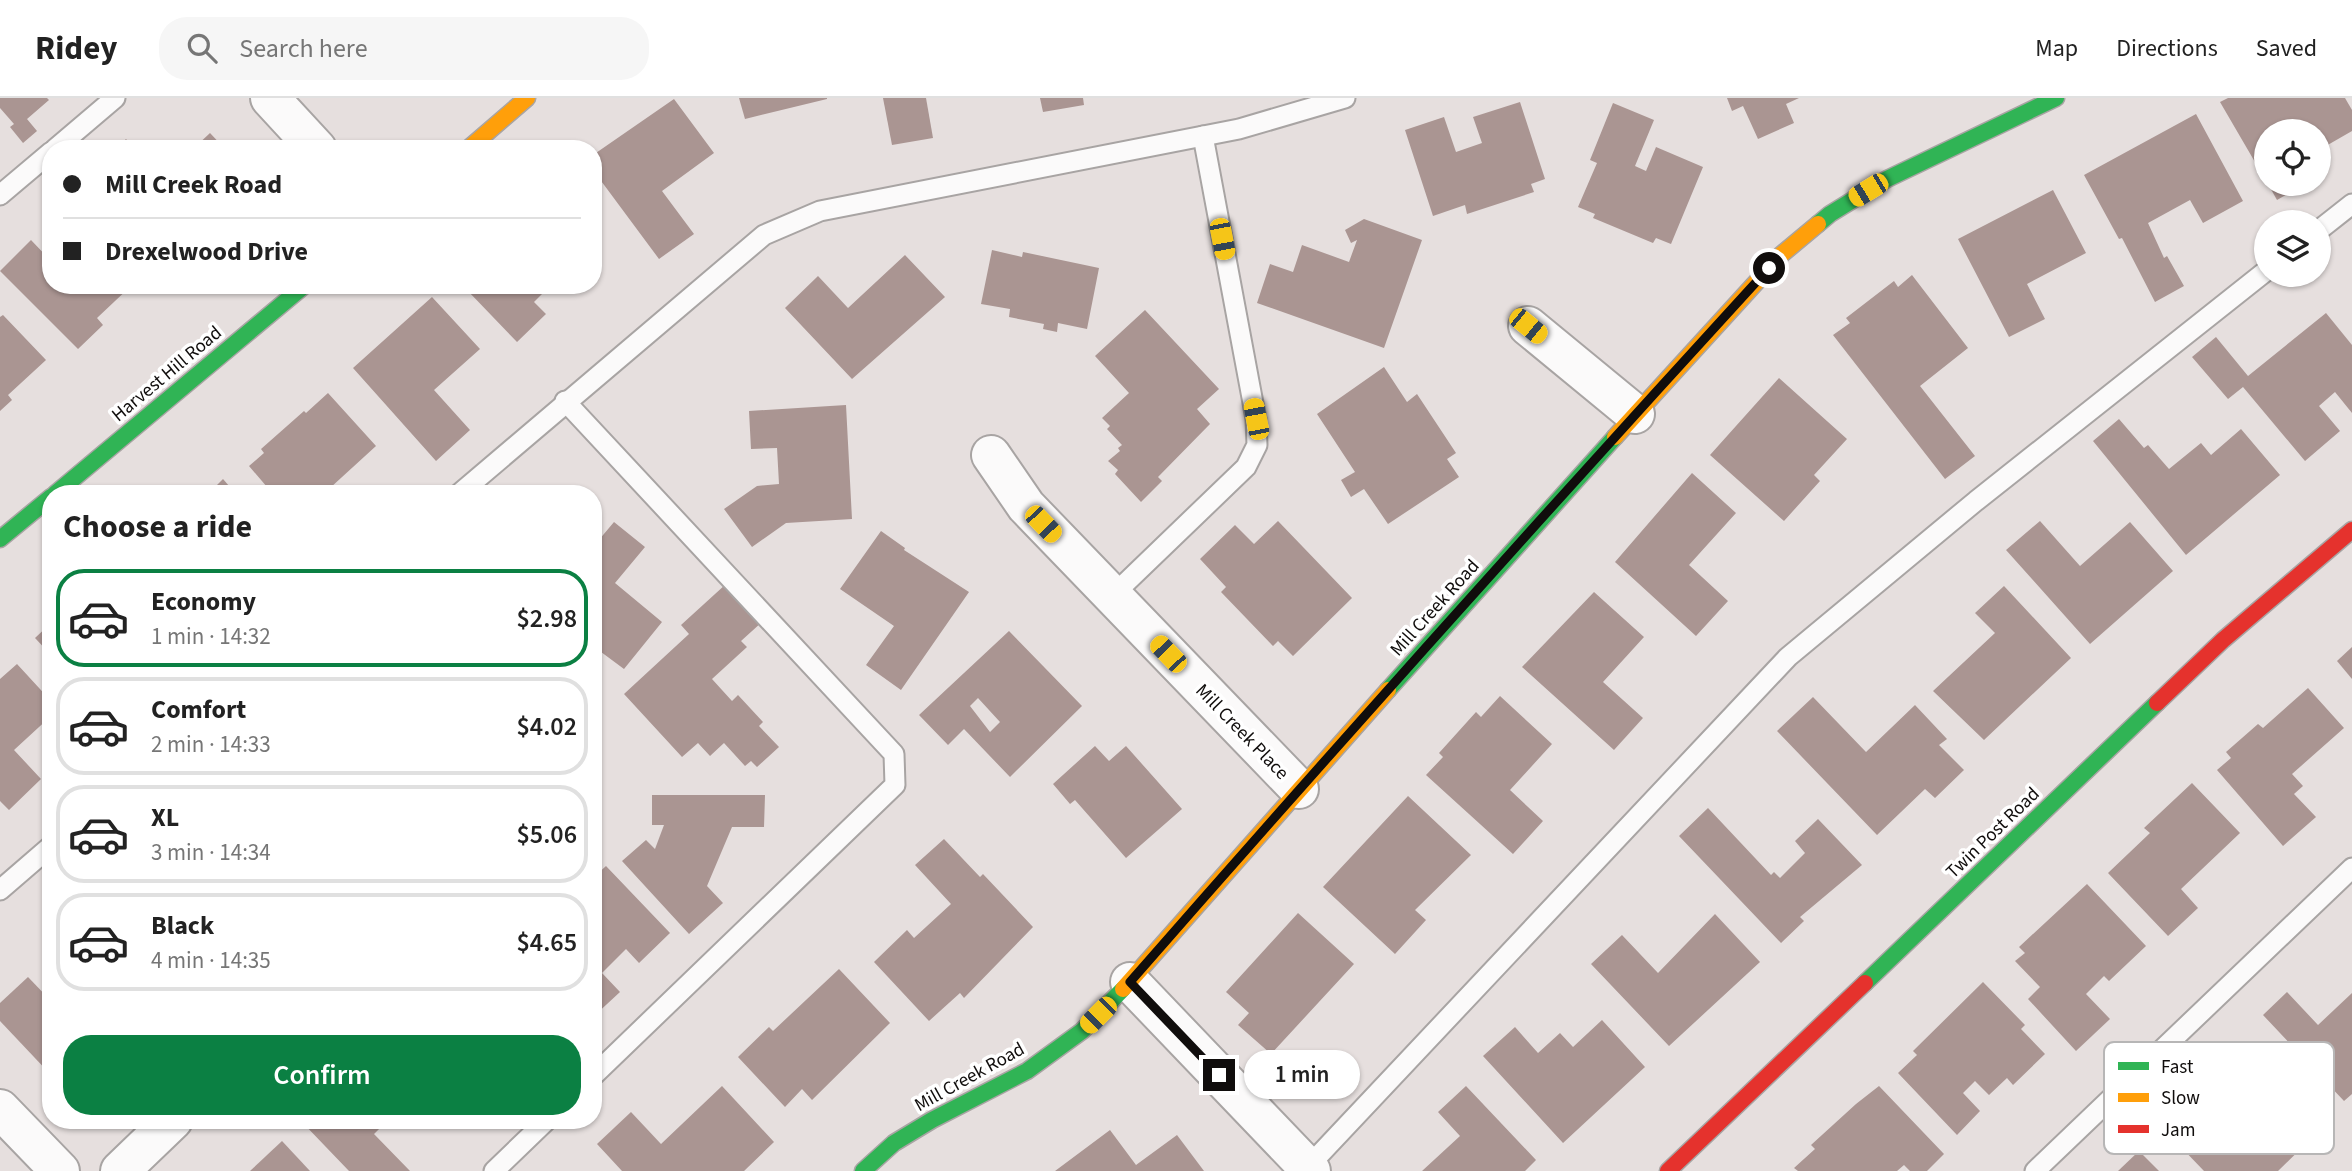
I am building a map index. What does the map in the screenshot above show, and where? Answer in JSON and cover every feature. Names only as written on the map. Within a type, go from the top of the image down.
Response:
[{"type":"street","points":[[270,98],[309,140]]},
{"type":"street","points":[[478,140],[527,98]]},
{"type":"street","name":"Mill Creek Road","points":[[863,1171],[894,1143],[932,1120],[1027,1071],[1082,1031],[1130,982],[1634,414],[1782,254],[1830,214],[1887,179],[2056,98]]},
{"type":"street","name":"Harvest Hill Road","points":[[65,485],[294,294]]},
{"type":"street","points":[[1528,326],[1634,414]]},
{"type":"street","name":"Mill Creek Place","points":[[991,455],[1026,506],[1299,789]]},
{"type":"street","name":"Harvest Hill Road","points":[[0,539],[42,504]]},
{"type":"street","name":"Twin Post Road","points":[[1668,1171],[2223,640],[2352,530]]},
{"type":"street","points":[[1130,982],[1308,1170]]},
{"type":"street","points":[[0,1109],[60,1171]]},
{"type":"street","points":[[120,1171],[164,1129]]},
{"type":"lane","points":[[66,140],[115,98]]},
{"type":"lane","points":[[468,485],[764,235],[820,211],[1239,129],[1345,98]]},
{"type":"lane","points":[[1112,596],[1246,467],[1257,445],[1256,419],[1203,136]]},
{"type":"lane","points":[[0,195],[42,160]]},
{"type":"lane","points":[[2331,221],[2352,204]]},
{"type":"lane","points":[[1308,1170],[1788,657],[1976,501],[2254,281]]},
{"type":"lane","points":[[565,401],[894,754],[895,785],[602,1067]]},
{"type":"lane","points":[[0,890],[42,854]]},
{"type":"lane","points":[[2170,1042],[2352,868]]},
{"type":"lane","points":[[2035,1171],[2104,1105]]},
{"type":"lane","points":[[494,1171],[538,1129]]},
{"type":"building","points":[[0,98],[49,100],[27,119],[37,131],[23,143],[10,127],[14,124],[0,108]]},
{"type":"building","points":[[739,98],[827,98],[827,99],[745,119]]},
{"type":"building","points":[[883,98],[926,98],[933,138],[892,145]]},
{"type":"building","points":[[1040,98],[1083,98],[1084,105],[1043,112]]},
{"type":"building","points":[[1727,98],[1799,98],[1786,104],[1794,123],[1758,139],[1743,106],[1732,111]]},
{"type":"building","points":[[2228,98],[2345,98],[2352,110],[2352,131],[2331,143],[2331,119],[2254,119],[2254,160],[2220,102]]},
{"type":"building","points":[[674,99],[714,153],[662,191],[694,234],[659,259],[602,182],[602,149]]},
{"type":"building","points":[[1520,102],[1545,179],[1531,184],[1534,192],[1467,214],[1465,205],[1433,216],[1405,130],[1444,117],[1456,152],[1482,143],[1473,117]]},
{"type":"building","points":[[1613,103],[1654,120],[1635,166],[1646,171],[1656,147],[1703,167],[1671,244],[1656,238],[1653,243],[1593,218],[1595,214],[1578,207],[1597,163],[1590,160]]},
{"type":"building","points":[[2196,114],[2243,201],[2203,223],[2190,200],[2148,223],[2164,258],[2167,256],[2184,286],[2155,302],[2122,238],[2119,239],[2084,175]]},
{"type":"building","points":[[210,133],[217,140],[203,140]]},
{"type":"building","points":[[2053,190],[2086,253],[2027,284],[2045,319],[2009,337],[1958,239]]},
{"type":"building","points":[[1364,219],[1422,240],[1384,348],[1257,303],[1270,264],[1293,272],[1302,245],[1349,262],[1357,240],[1351,243],[1345,230]]},
{"type":"building","points":[[31,240],[42,252],[42,294],[122,294],[97,318],[103,325],[78,349],[0,271]]},
{"type":"building","points":[[992,250],[1022,257],[1023,252],[1099,268],[1087,329],[1058,323],[1057,332],[1043,329],[1044,324],[1009,317],[1010,309],[981,304]]},
{"type":"building","points":[[905,255],[945,297],[852,379],[785,308],[818,276],[848,308]]},
{"type":"building","points":[[1912,275],[1968,348],[1920,386],[1975,456],[1945,479],[1833,335],[1850,323],[1846,318],[1894,281],[1898,287]]},
{"type":"building","points":[[471,294],[542,294],[534,302],[546,314],[517,342]]},
{"type":"building","points":[[432,297],[480,349],[434,390],[470,430],[436,461],[353,368]]},
{"type":"building","points":[[1145,310],[1219,389],[1197,409],[1210,424],[1158,477],[1162,481],[1141,502],[1115,474],[1118,470],[1108,461],[1120,451],[1118,448],[1122,445],[1107,429],[1110,426],[1102,418],[1129,393],[1095,356]]},
{"type":"building","points":[[2326,313],[2352,345],[2352,413],[2335,392],[2319,406],[2340,431],[2305,461],[2243,387],[2228,399],[2192,357],[2216,337],[2248,376]]},
{"type":"building","points":[[3,315],[46,360],[8,395],[12,400],[0,411],[0,317]]},
{"type":"building","points":[[1384,367],[1407,402],[1417,394],[1456,453],[1447,459],[1459,477],[1388,524],[1364,489],[1351,497],[1341,480],[1355,472],[1317,414]]},
{"type":"building","points":[[1779,378],[1847,439],[1814,475],[1820,481],[1784,521],[1710,455]]},
{"type":"building","points":[[328,393],[376,446],[333,485],[265,485],[249,466],[264,453],[261,449],[304,411],[306,413]]},
{"type":"building","points":[[846,405],[852,519],[786,523],[752,547],[724,509],[757,486],[779,484],[777,448],[751,449],[749,411]]},
{"type":"building","points":[[2119,419],[2144,448],[2148,445],[2169,469],[2201,443],[2211,455],[2241,429],[2280,475],[2186,555],[2093,441]]},
{"type":"building","points":[[1692,473],[1736,513],[1689,565],[1728,601],[1696,636],[1615,562]]},
{"type":"building","points":[[223,479],[228,485],[217,485]]},
{"type":"building","points":[[1278,521],[1352,598],[1293,656],[1278,641],[1273,646],[1221,592],[1226,587],[1200,559],[1235,525],[1254,544]]},
{"type":"building","points":[[2040,521],[2080,566],[2130,522],[2173,571],[2090,644],[2006,550]]},
{"type":"building","points":[[614,522],[645,547],[615,583],[662,622],[624,669],[602,653],[602,536]]},
{"type":"building","points":[[881,531],[905,548],[904,550],[969,592],[901,690],[866,665],[894,626],[840,589]]},
{"type":"building","points":[[726,584],[762,622],[741,641],[747,647],[712,679],[732,701],[738,695],[763,722],[759,726],[779,747],[757,767],[751,761],[745,766],[724,743],[710,756],[698,743],[682,757],[624,694],[689,634],[681,625]]},
{"type":"building","points":[[2004,586],[2071,658],[1984,740],[1933,691],[1995,633],[1975,613]]},
{"type":"building","points":[[1594,592],[1644,637],[1603,682],[1643,718],[1614,750],[1522,667]]},
{"type":"building","points":[[42,631],[42,645],[35,638]]},
{"type":"building","points":[[1009,631],[1082,706],[1010,777],[964,729],[948,745],[919,715]],"holes":[[[978,698],[1000,722],[990,732],[970,706]]]},
{"type":"building","points":[[2352,647],[2352,679],[2337,661]]},
{"type":"building","points":[[17,664],[42,691],[42,724],[14,750],[41,779],[9,810],[0,801],[0,679]]},
{"type":"building","points":[[2308,688],[2344,728],[2292,774],[2303,786],[2294,794],[2316,817],[2283,846],[2217,770],[2231,758],[2226,752],[2258,724],[2263,728]]},
{"type":"building","points":[[1500,696],[1552,744],[1510,790],[1543,821],[1513,854],[1426,775],[1443,757],[1439,753],[1476,712],[1481,717]]},
{"type":"building","points":[[1813,697],[1866,752],[1915,705],[1947,739],[1939,745],[1964,770],[1935,798],[1925,789],[1877,835],[1777,731]]},
{"type":"building","points":[[1095,746],[1109,761],[1126,746],[1182,809],[1126,858],[1075,800],[1070,804],[1053,784]]},
{"type":"building","points":[[2192,783],[2240,833],[2181,889],[2198,908],[2168,936],[2108,873],[2150,833],[2144,828]]},
{"type":"building","points":[[652,795],[765,795],[764,827],[732,827],[707,886],[723,903],[689,934],[622,861],[646,840],[655,849],[664,825],[652,825]]},
{"type":"building","points":[[1408,796],[1471,855],[1415,910],[1426,920],[1395,954],[1323,887]]},
{"type":"building","points":[[1708,808],[1771,875],[1774,872],[1780,878],[1805,853],[1795,841],[1818,819],[1862,865],[1800,917],[1804,921],[1781,943],[1679,836]]},
{"type":"building","points":[[944,839],[980,877],[983,874],[1033,927],[964,998],[960,993],[929,1021],[874,962],[907,930],[914,938],[951,904],[915,865]]},
{"type":"building","points":[[606,866],[670,933],[639,963],[626,949],[602,973],[602,870]]},
{"type":"building","points":[[2087,884],[2146,946],[2109,981],[2104,976],[2086,994],[2110,1019],[2076,1051],[2028,999],[2040,987],[2015,961],[2025,953],[2019,947]]},
{"type":"building","points":[[1298,913],[1354,964],[1271,1054],[1238,1025],[1249,1013],[1226,992]]},
{"type":"building","points":[[1715,914],[1760,962],[1669,1046],[1591,964],[1622,935],[1658,973]]},
{"type":"building","points":[[839,969],[890,1023],[812,1100],[802,1089],[785,1107],[738,1057],[769,1027],[773,1031]]},
{"type":"building","points":[[602,973],[620,992],[602,1009]]},
{"type":"building","points":[[28,977],[42,992],[42,1065],[0,1021],[0,1003]]},
{"type":"building","points":[[1983,982],[2025,1025],[2021,1029],[2045,1054],[2013,1085],[2007,1078],[1989,1095],[1975,1081],[1963,1093],[1980,1111],[1957,1135],[1898,1073],[1917,1055],[1913,1051]]},
{"type":"building","points":[[2287,992],[2318,1025],[2352,993],[2352,1094],[2344,1101],[2334,1090],[2334,1042],[2288,1042],[2263,1015]]},
{"type":"building","points":[[1602,1020],[1645,1067],[1563,1143],[1483,1056],[1515,1027],[1538,1053],[1560,1033],[1573,1047]]},
{"type":"building","points":[[722,1086],[774,1142],[744,1171],[622,1171],[597,1144],[631,1112],[661,1144]]},
{"type":"building","points":[[1466,1086],[1536,1160],[1525,1171],[1422,1171],[1460,1136],[1438,1112]]},
{"type":"building","points":[[1879,1086],[1944,1154],[1927,1171],[1910,1171],[1904,1165],[1897,1171],[1798,1171],[1794,1168],[1815,1149],[1811,1145]]},
{"type":"building","points":[[309,1129],[379,1129],[374,1134],[410,1171],[349,1171]]},
{"type":"building","points":[[1110,1130],[1136,1165],[1177,1135],[1204,1171],[1055,1171]]},
{"type":"building","points":[[282,1141],[310,1171],[250,1171]]},
{"type":"building","points":[[2136,1154],[2142,1154],[2159,1171],[2118,1171]]},
{"type":"building","points":[[2188,1154],[2296,1154],[2278,1171],[2204,1171]]},
{"type":"traffic: fast","points":[[1818,224],[1887,179],[2056,98]]},
{"type":"traffic: fast","points":[[66,485],[294,294]]},
{"type":"traffic: fast","points":[[1388,690],[1615,437]]},
{"type":"traffic: fast","points":[[0,539],[42,504]]},
{"type":"traffic: fast","points":[[1865,983],[2157,703]]},
{"type":"traffic: fast","points":[[863,1171],[894,1143],[932,1120],[1027,1071],[1082,1031],[1123,989]]},
{"type":"traffic: slow","points":[[478,140],[527,98]]},
{"type":"traffic: slow","points":[[1615,437],[1782,254],[1818,224]]},
{"type":"traffic: slow","points":[[1123,989],[1388,690]]},
{"type":"traffic: jam","points":[[2157,703],[2223,640],[2352,530]]},
{"type":"traffic: jam","points":[[1668,1171],[1865,983]]},
{"type":"route","points":[[1219,1075],[1130,982],[1634,414],[1769,268]]}]
